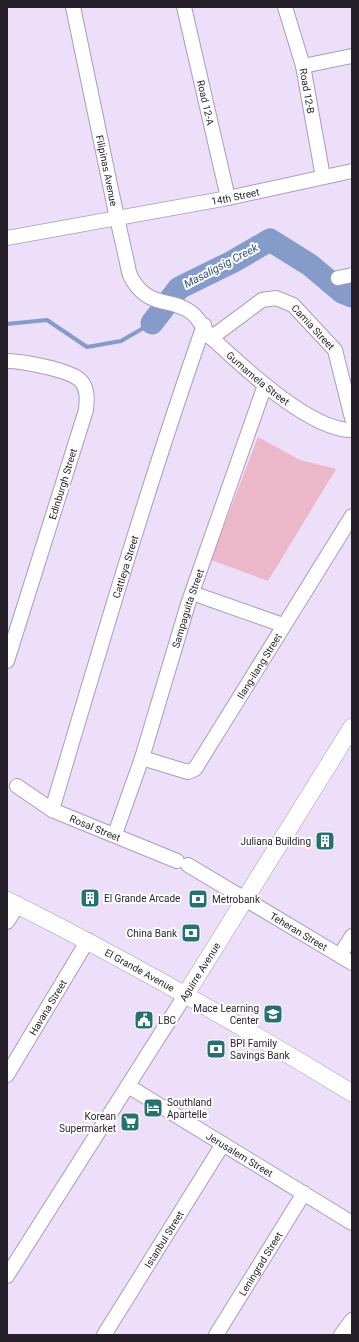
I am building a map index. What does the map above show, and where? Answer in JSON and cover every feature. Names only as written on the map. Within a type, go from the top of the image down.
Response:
[{"type":"street","name":"Filipinas Avenue","points":[[73,7],[131,278],[143,294],[158,302],[177,306]]},
{"type":"street","name":"Road 12-A","points":[[184,7],[228,198]]},
{"type":"street","name":"Road 12-B","points":[[285,7],[302,66],[322,177]]},
{"type":"street","points":[[302,66],[352,56]]},
{"type":"street","name":"14th Street","points":[[7,238],[228,198],[352,171]]},
{"type":"street","points":[[338,278],[352,275]]},
{"type":"street","name":"Camia Street","points":[[212,338],[262,300],[276,298],[293,305],[335,350],[352,418]]},
{"type":"street","name":"Gumamela Street","points":[[177,306],[186,309],[204,325],[212,338],[265,385],[293,406],[321,423],[341,430],[352,430]]},
{"type":"street","name":"Cattleya Street","points":[[52,810],[125,566],[176,403],[204,325]]},
{"type":"street","name":"Edinburgh Street","points":[[7,661],[84,418],[87,399],[85,389],[80,380],[55,370],[31,363],[8,365]]},
{"type":"street","name":"Sampaguita Street","points":[[115,834],[142,758],[192,593],[265,385]]},
{"type":"street","name":"Ilang-ilang Street","points":[[142,758],[188,772],[195,769],[352,516]]},
{"type":"street","points":[[192,593],[283,625]]},
{"type":"street","name":"Aguirre Avenue","points":[[7,1276],[186,994],[352,727]]},
{"type":"street","name":"Rosal Street","points":[[17,786],[52,810],[115,834],[183,863],[245,899]]},
{"type":"street","name":"Teheran Street","points":[[245,899],[352,963]]},
{"type":"street","points":[[7,922],[12,903]]},
{"type":"street","name":"El Grande Avenue","points":[[12,903],[88,940],[186,994],[352,1092]]},
{"type":"street","points":[[340,955],[352,936]]},
{"type":"street","name":"Havana Street","points":[[7,1075],[88,940]]},
{"type":"street","name":"Jerusalem Street","points":[[128,1086],[352,1223]]},
{"type":"street","name":"Istanbul Street","points":[[104,1335],[223,1144]]},
{"type":"street","name":"Leningrad Street","points":[[216,1335],[304,1193]]},
{"type":"street","points":[[341,1335],[352,1320]]},
{"type":"shaded area","points":[[258,437],[300,460],[336,469],[268,581],[211,560]]},
{"type":"waterway","name":"Masaligsig Creek","points":[[152,323],[179,288],[232,262],[270,240],[310,265],[342,292],[352,296]]},
{"type":"waterway","name":"Masaligsig Creek","points":[[7,324],[47,320],[87,347],[121,341],[152,323]]},
{"type":"place","name":"Juliana Building","points":[[325,841]]},
{"type":"place","name":"El Grande Arcade","points":[[90,898]]},
{"type":"place","name":"Metrobank","points":[[198,899]]},
{"type":"place","name":"China Bank","points":[[191,933]]},
{"type":"place","name":"Mace Learning Center","points":[[273,1014]]},
{"type":"place","name":"LBC","points":[[144,1020]]},
{"type":"place","name":"BPI Family Savings Bank","points":[[216,1049]]},
{"type":"place","name":"Southland Apartelle","points":[[153,1108]]},
{"type":"place","name":"Korean Supermarket","points":[[130,1122]]}]
